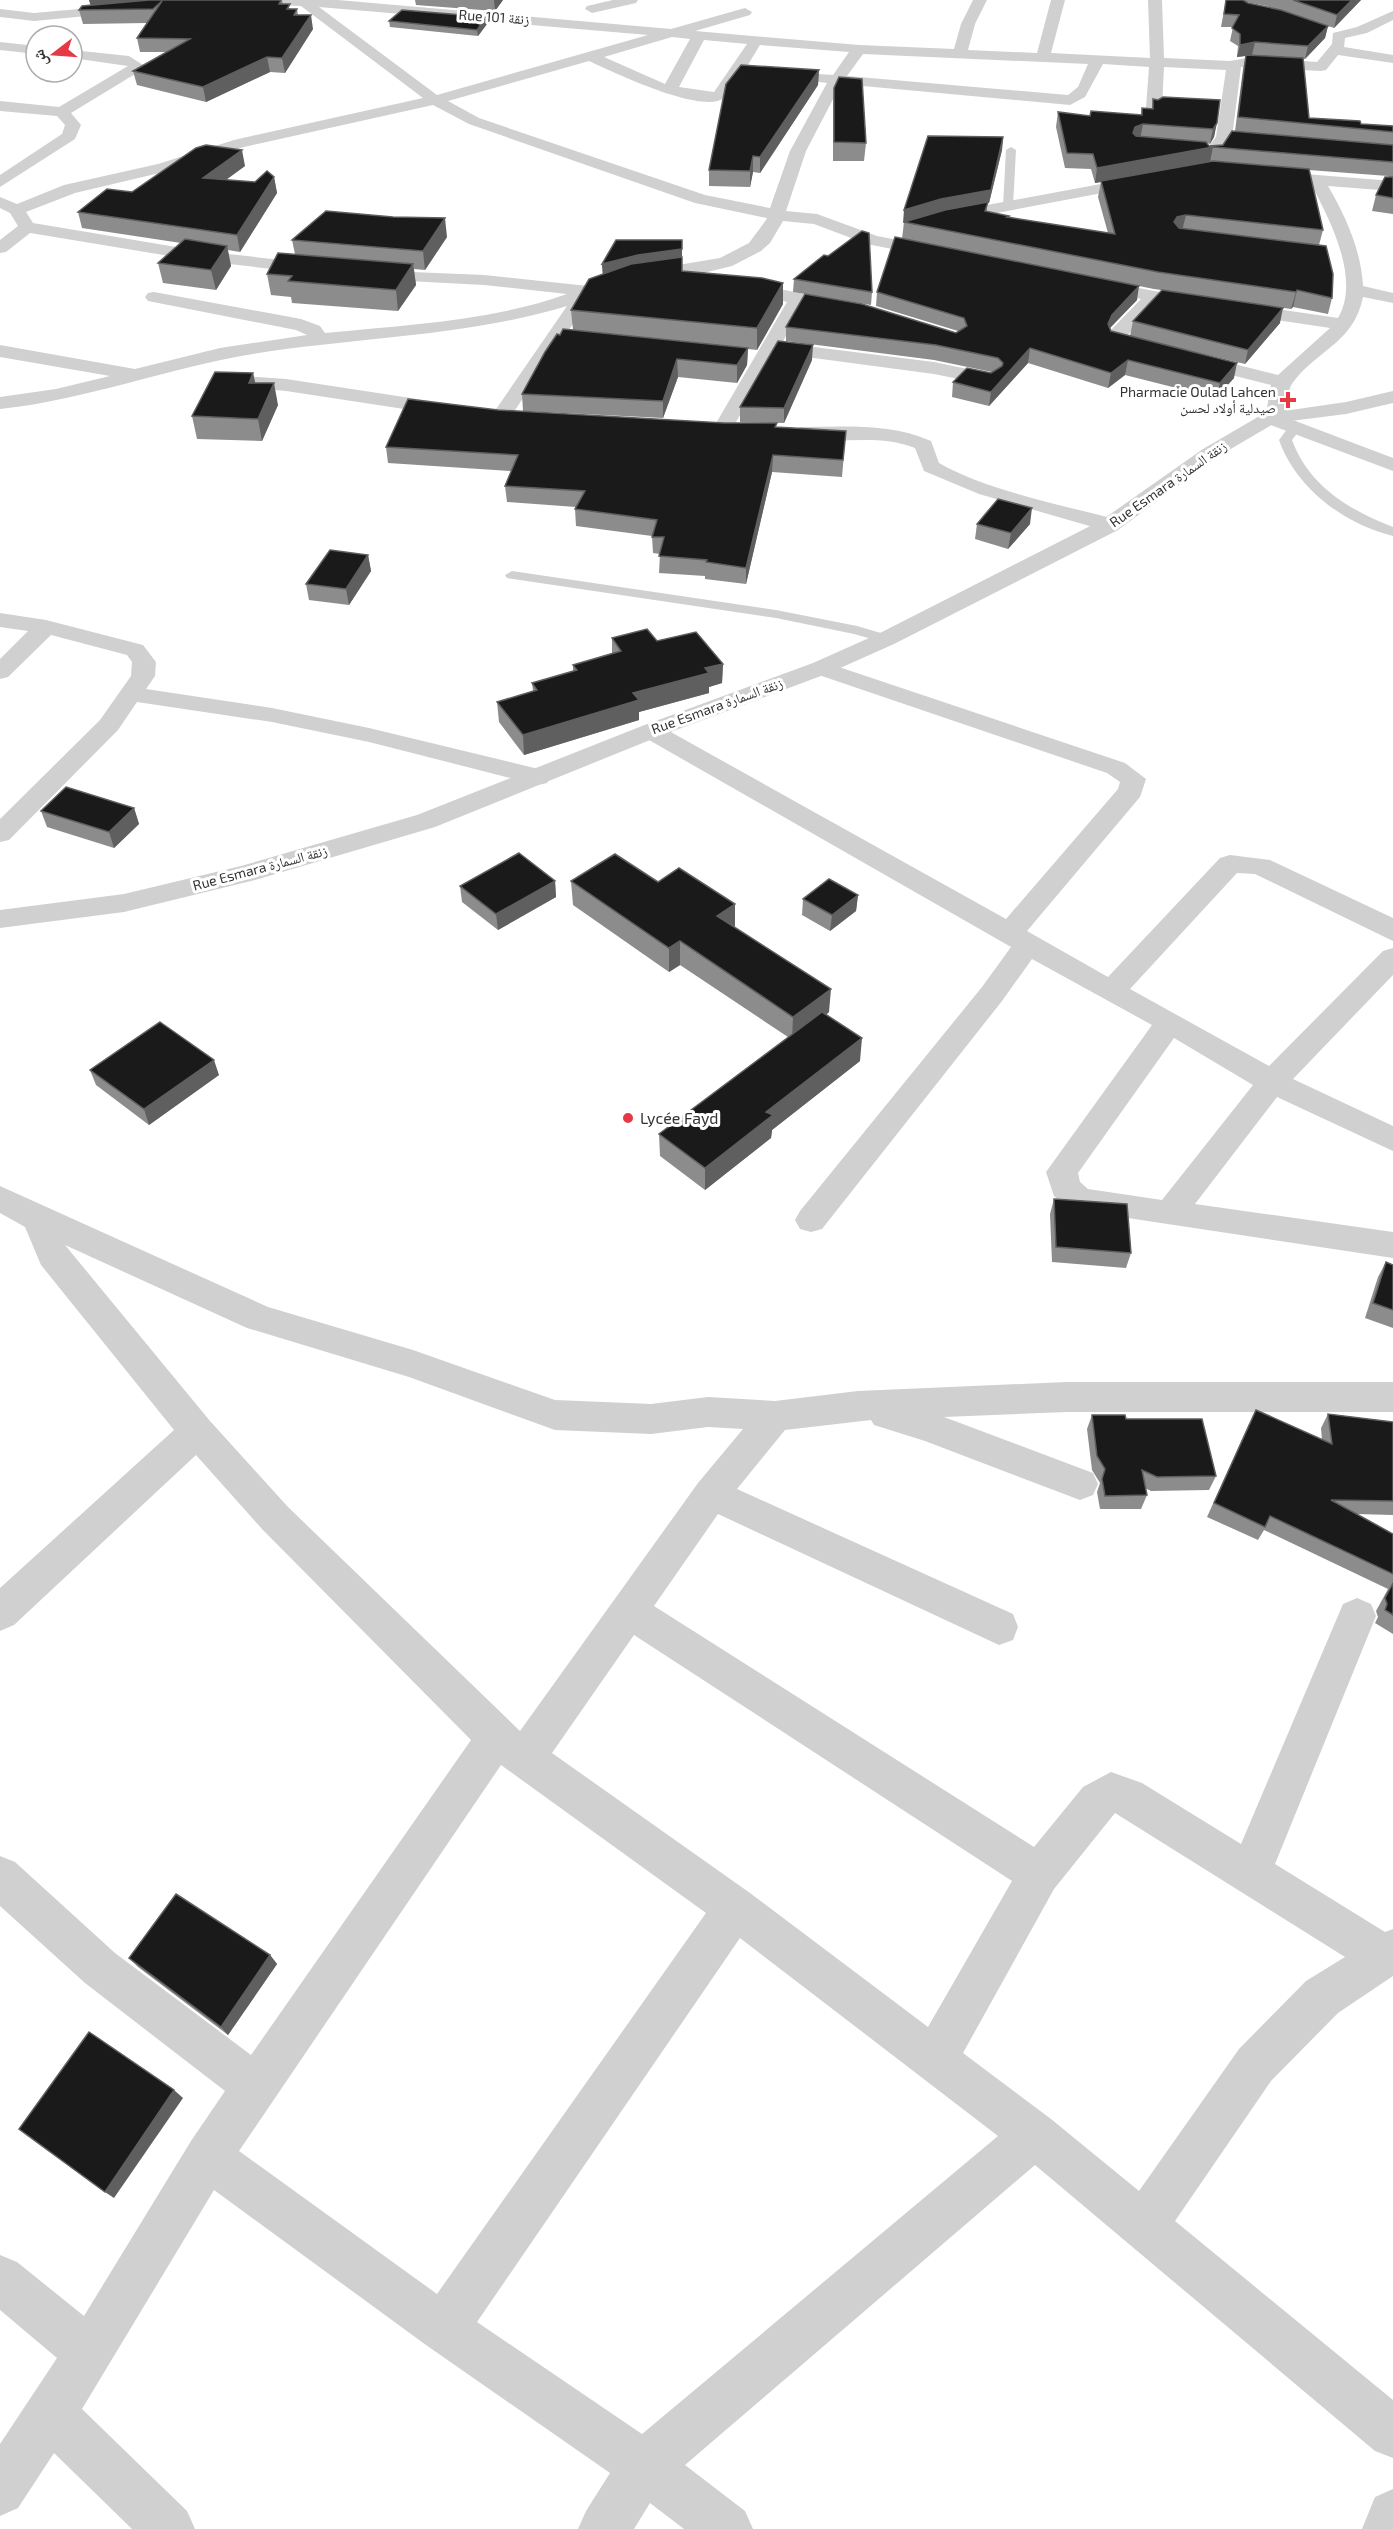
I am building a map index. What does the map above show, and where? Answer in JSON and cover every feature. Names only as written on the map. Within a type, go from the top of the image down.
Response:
[{"type":"street","points":[[4,5],[64,0]]},
{"type":"street","name":"Rue 101 زنقة","points":[[253,0],[368,3],[432,12],[506,13],[755,42],[959,55],[1157,61],[1234,66],[1236,63],[1252,61],[1322,72],[1335,43]]},
{"type":"street","points":[[432,12],[442,0]]},
{"type":"street","points":[[580,23],[596,5],[631,0]]},
{"type":"street","points":[[959,55],[968,24],[980,0]]},
{"type":"street","points":[[1043,57],[1058,0]]},
{"type":"street","points":[[1154,108],[1157,61],[1155,0]]},
{"type":"street","points":[[304,1],[435,100],[474,121],[701,199],[779,215],[817,219],[873,240],[955,256]]},
{"type":"street","points":[[4,5],[42,17],[134,9]]},
{"type":"street","points":[[16,210],[70,189],[162,168],[240,143],[435,100],[745,12]]},
{"type":"street","points":[[1335,43],[1386,23],[1393,15]]},
{"type":"street","points":[[1322,31],[1335,43],[1393,59]]},
{"type":"street","points":[[671,88],[699,36]]},
{"type":"street","points":[[1335,43],[1382,38]]},
{"type":"street","points":[[589,55],[660,88],[717,97],[755,42]]},
{"type":"street","points":[[0,46],[24,49]]},
{"type":"street","points":[[0,403],[105,385],[142,372],[220,354],[319,339],[387,333],[473,321],[544,307],[627,279],[709,267],[744,254],[767,234],[779,215],[780,198],[791,165],[834,79],[859,49]]},
{"type":"street","points":[[62,112],[135,68],[136,65],[129,60],[84,55]]},
{"type":"street","points":[[800,76],[1070,100],[1077,98],[1083,91],[1098,59]]},
{"type":"street","points":[[1192,149],[1213,151],[1229,138],[1234,66]]},
{"type":"street","points":[[0,106],[62,112],[71,119],[73,130],[0,182]]},
{"type":"street","points":[[1188,173],[1216,170],[1213,151]]},
{"type":"street","points":[[9,154],[38,156]]},
{"type":"street","points":[[1246,173],[1393,186]]},
{"type":"street","points":[[929,223],[1156,179]]},
{"type":"street","points":[[1317,181],[1334,210],[1350,258],[1356,290],[1344,325],[1282,382],[1273,416],[1393,465]]},
{"type":"street","points":[[0,201],[16,210],[27,227]]},
{"type":"street","points":[[0,248],[27,227],[194,255],[334,272]]},
{"type":"street","points":[[873,240],[907,229]]},
{"type":"street","points":[[276,265],[292,250]]},
{"type":"street","points":[[1328,256],[1350,258]]},
{"type":"street","points":[[676,271],[797,300],[864,311]]},
{"type":"street","points":[[353,273],[484,280],[587,292]]},
{"type":"street","points":[[1072,280],[1154,296],[1344,325]]},
{"type":"street","points":[[1356,290],[1393,298]]},
{"type":"street","points":[[501,418],[587,292]]},
{"type":"street","points":[[1154,296],[1118,334],[1116,339],[1119,342],[1282,382]]},
{"type":"street","points":[[154,297],[302,325],[313,330],[319,339]]},
{"type":"street","points":[[722,430],[797,300]]},
{"type":"street","points":[[557,337],[580,339]]},
{"type":"street","points":[[0,351],[142,372],[286,385],[472,414],[524,419]]},
{"type":"street","points":[[740,356],[767,352],[934,369],[989,379]]},
{"type":"street","name":"Rue Esmara زنقة السمارة","points":[[0,919],[124,903],[245,874],[426,821],[651,731],[822,668],[886,639],[1016,570],[1110,525],[1210,453],[1273,416],[1346,408],[1393,397]]},
{"type":"street","points":[[0,408],[22,401]]},
{"type":"street","points":[[698,429],[746,431]]},
{"type":"street","points":[[780,432],[896,435],[913,439],[924,445],[930,464],[938,471],[976,485],[1110,525]]},
{"type":"street","points":[[0,620],[46,627],[135,650],[144,662],[144,672],[132,694],[85,751],[0,834]]},
{"type":"street","points":[[0,672],[46,627]]},
{"type":"street","points":[[811,1220],[992,994],[1018,939],[1131,791],[1133,778],[1116,768],[822,668]]},
{"type":"street","points":[[132,694],[283,717],[369,735],[538,777]]},
{"type":"street","points":[[651,731],[1018,939],[1170,1022],[1272,1082],[1393,1139]]},
{"type":"street","points":[[1111,991],[1230,864],[1260,866],[1375,919],[1393,932]]},
{"type":"street","points":[[1170,1213],[1272,1082],[1393,958]]},
{"type":"street","points":[[1170,1022],[1062,1172],[1065,1187],[1079,1200],[1393,1245]]},
{"type":"street","points":[[0,1198],[38,1219],[259,1318],[413,1364],[555,1415],[651,1419],[708,1412],[775,1416],[858,1406],[1067,1397],[1393,1397]]},
{"type":"street","points":[[38,1219],[53,1256],[197,1432],[275,1518],[510,1748],[735,1908],[1035,2135],[1393,2433]]},
{"type":"street","points":[[858,1406],[930,1427],[1080,1484]]},
{"type":"street","points":[[0,2490],[90,2353],[207,2157],[255,2086],[510,1748],[629,1611],[711,1494],[775,1416]]},
{"type":"street","points":[[0,1613],[197,1432]]},
{"type":"street","points":[[711,1494],[999,1627]]},
{"type":"street","points":[[629,1611],[1038,1874]]},
{"type":"street","points":[[1250,1873],[1357,1616]]},
{"type":"street","points":[[935,2059],[1038,1874],[1098,1801],[1112,1792],[1127,1797],[1250,1873],[1389,1954],[1322,1997],[1255,2065],[1144,2225]]},
{"type":"street","points":[[0,1877],[99,1968],[255,2086]]},
{"type":"street","points":[[444,2328],[735,1908]]},
{"type":"street","points":[[604,2529],[644,2466],[1035,2135]]},
{"type":"street","points":[[207,2157],[444,2328],[644,2466],[727,2529]]},
{"type":"street","points":[[0,2278],[90,2353]]},
{"type":"street","points":[[50,2413],[169,2529]]},
{"type":"street","points":[[1388,2529],[1393,2515]]},
{"type":"lane","points":[[1008,206],[1011,150]]},
{"type":"lane","points":[[1296,427],[1285,440],[1297,469],[1325,496],[1368,523],[1393,532]]},
{"type":"lane","points":[[512,575],[776,614],[857,630],[886,639]]},
{"type":"building","points":[[149,0],[281,0],[279,4],[290,4],[287,9],[297,9],[294,15],[311,15],[282,58],[267,57],[203,87],[133,71],[190,39],[137,38],[162,1],[153,9],[79,10],[82,6]]},
{"type":"building","points":[[1226,0],[1243,0],[1328,26],[1308,46],[1255,42],[1240,45],[1240,34],[1232,28],[1239,15],[1224,14]]},
{"type":"building","points":[[1293,0],[1352,0],[1337,15]]},
{"type":"building","points":[[402,10],[486,17],[477,30],[389,21]]},
{"type":"building","points":[[1246,55],[1303,58],[1309,118],[1360,121],[1361,124],[1393,126],[1393,132],[1238,117]]},
{"type":"building","points":[[741,65],[819,70],[760,157],[753,156],[750,171],[709,170],[726,84]]},
{"type":"building","points":[[839,77],[862,79],[866,143],[834,142],[834,88]]},
{"type":"building","points":[[1163,97],[1220,100],[1217,123],[1213,129],[1143,124],[1135,127],[1133,133],[1136,136],[1206,142],[1209,146],[1223,145],[1232,131],[1393,145],[1393,162],[1213,147],[1097,168],[1093,154],[1067,153],[1058,112],[1090,116],[1091,111],[1142,115],[1142,108],[1153,109],[1153,99],[1158,100]]},
{"type":"building","points":[[928,136],[1003,137],[991,190],[941,199],[904,210]]},
{"type":"building","points":[[206,145],[242,150],[203,178],[255,182],[267,171],[274,177],[237,235],[78,212],[107,189],[132,192],[196,148]]},
{"type":"building","points":[[1213,161],[1309,169],[1323,230],[1186,215],[1177,217],[1174,222],[1179,228],[1326,246],[1333,274],[1332,298],[1297,290],[1296,292],[1158,272],[904,222],[945,210],[988,202],[985,211],[1009,216],[1007,217],[1115,234],[1101,181]]},
{"type":"building","points":[[1385,177],[1393,177],[1393,198],[1376,195]]},
{"type":"building","points":[[326,211],[393,217],[445,218],[423,251],[292,240]]},
{"type":"building","points":[[862,231],[869,233],[872,292],[794,279],[824,255],[828,256]]},
{"type":"building","points":[[895,237],[1139,286],[1112,315],[1108,324],[1111,331],[1237,363],[1220,383],[1128,360],[1111,373],[1030,348],[991,392],[953,382],[967,368],[991,373],[1002,366],[1003,363],[998,358],[936,345],[786,327],[805,294],[862,304],[956,333],[967,326],[964,318],[877,292]]},
{"type":"building","points":[[185,239],[227,246],[211,270],[158,263]]},
{"type":"building","points":[[616,240],[682,240],[682,249],[638,255],[602,264]]},
{"type":"building","points":[[278,253],[413,264],[396,290],[288,281],[292,276],[267,274]]},
{"type":"building","points":[[682,257],[682,271],[762,278],[783,283],[757,328],[571,310],[589,279],[631,264]]},
{"type":"building","points":[[1162,290],[1283,308],[1248,350],[1133,321]]},
{"type":"building","points":[[563,329],[748,348],[737,365],[677,359],[663,401],[522,394],[545,352]]},
{"type":"building","points":[[778,341],[813,345],[784,408],[740,407]]},
{"type":"building","points":[[215,372],[253,373],[249,383],[274,383],[258,419],[192,416]]},
{"type":"building","points":[[408,399],[498,410],[724,423],[777,423],[775,427],[846,431],[843,460],[773,455],[746,568],[706,562],[707,560],[659,556],[664,537],[652,537],[657,520],[575,509],[585,491],[505,486],[518,455],[386,447]]},
{"type":"building","points":[[998,499],[1032,508],[1011,533],[977,524]]},
{"type":"building","points":[[330,550],[368,555],[346,589],[306,584]]},
{"type":"building","points":[[647,629],[657,641],[696,632],[723,664],[705,668],[709,673],[633,693],[639,700],[523,735],[497,702],[537,690],[532,683],[577,670],[573,665],[621,651],[612,638]]},
{"type":"building","points":[[66,787],[134,808],[109,832],[41,811]]},
{"type":"building","points":[[519,853],[555,881],[496,914],[460,886]]},
{"type":"building","points":[[615,854],[658,882],[679,868],[735,904],[717,916],[831,989],[793,1017],[680,941],[669,948],[571,881]]},
{"type":"building","points":[[829,879],[858,895],[832,915],[803,899]]},
{"type":"building","points":[[822,1012],[862,1038],[766,1112],[773,1115],[705,1168],[659,1134]]},
{"type":"building","points":[[160,1022],[214,1060],[144,1109],[90,1070]]},
{"type":"building","points":[[1054,1199],[1127,1204],[1131,1253],[1056,1247]]},
{"type":"building","points":[[1386,1262],[1393,1265],[1393,1310],[1373,1303]]},
{"type":"building","points":[[1256,1410],[1332,1444],[1328,1414],[1393,1422],[1393,1501],[1331,1500],[1393,1534],[1393,1574],[1270,1516],[1265,1527],[1214,1503]]},
{"type":"building","points":[[1092,1415],[1125,1415],[1126,1419],[1202,1419],[1216,1476],[1157,1477],[1142,1470],[1147,1495],[1105,1496],[1102,1479],[1105,1469],[1097,1456]]},
{"type":"building","points":[[1393,1583],[1393,1615],[1385,1610],[1387,1604],[1385,1598]]},
{"type":"building","points":[[176,1894],[270,1955],[221,2027],[129,1958]]},
{"type":"building","points":[[89,2032],[174,2090],[105,2192],[19,2129]]},
{"type":"place","name":"Pharmacie Oulad Lahcen صيدلية أولاد لحسن","points":[[1288,400]]},
{"type":"place","name":"Lycée Fayd","points":[[628,1118]]}]
